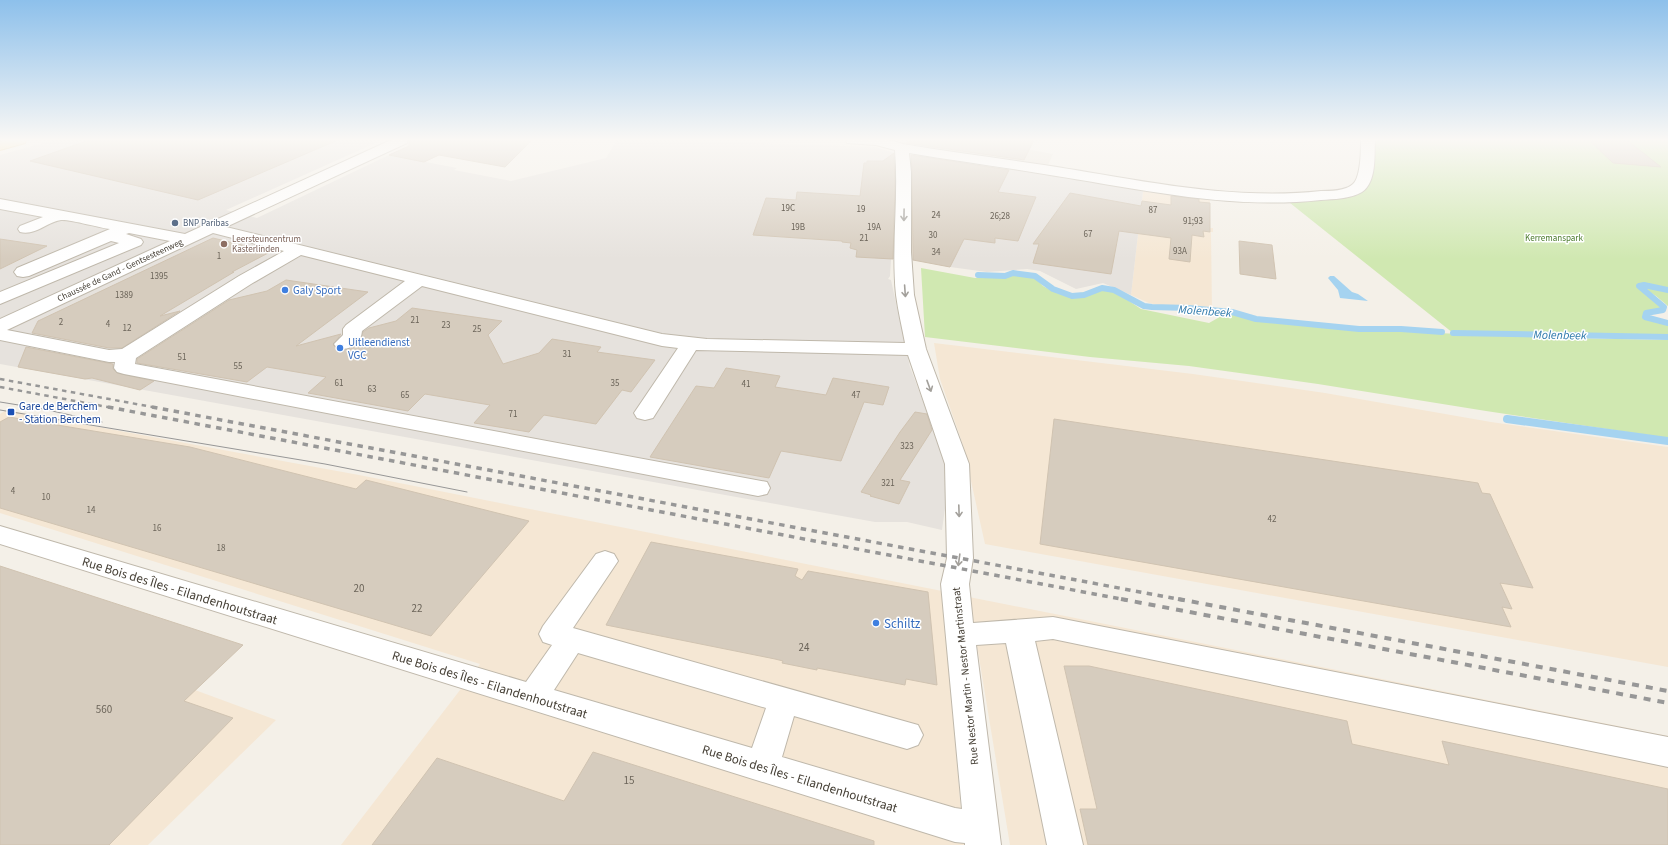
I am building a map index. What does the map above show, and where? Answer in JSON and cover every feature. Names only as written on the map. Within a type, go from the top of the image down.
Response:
[{"type":"street","name":"Chaussée de Gand - Gentsesteenweg","points":[[1,327],[187,239],[319,179]]},
{"type":"street","name":"Rue Nestor Martin - Nestor Martinstraat","points":[[904,179],[903,252],[905,295],[916,349],[957,464],[960,558],[955,584],[982,836]]},
{"type":"street","points":[[1101,179],[1174,191],[1234,198],[1318,196],[1345,192],[1359,188],[1364,179]]},
{"type":"street","points":[[3,206],[60,215],[117,232],[187,239]]},
{"type":"street","points":[[26,229],[60,215]]},
{"type":"street","points":[[211,228],[662,340],[715,345],[916,349]]},
{"type":"street","points":[[0,282],[117,232]]},
{"type":"street","points":[[0,299],[135,242],[117,232]]},
{"type":"street","points":[[1,327],[109,356],[127,355],[245,280],[299,250]]},
{"type":"street","points":[[344,344],[352,337],[353,329],[418,280]]},
{"type":"street","points":[[645,413],[691,343]]},
{"type":"street","points":[[127,355],[124,368],[758,488]]},
{"type":"street","name":"Rue Bois des Îles - Eilandenhoutstraat","points":[[0,535],[955,826],[982,836]]},
{"type":"street","points":[[605,561],[553,634],[907,735]]},
{"type":"street","points":[[961,635],[1053,628],[1668,752]]},
{"type":"street","points":[[1018,630],[1065,845]]},
{"type":"street","points":[[534,697],[572,639]]},
{"type":"street","points":[[762,767],[784,700]]},
{"type":"shaded area","points":[[0,179],[294,179],[226,210],[257,218],[338,179],[503,179],[511,181],[517,179],[893,179],[891,258],[916,260],[915,179],[1079,179],[1143,191],[1131,295],[1103,283],[1076,289],[1040,271],[1027,269],[987,272],[920,261],[891,259],[890,276],[888,279],[891,280],[910,367],[950,473],[942,530],[907,522],[875,522],[0,364]]},
{"type":"shaded area","points":[[1143,191],[1210,200],[1210,228],[1213,228],[1213,232],[1211,232],[1212,313],[1205,317],[1149,303],[1131,295]]},
{"type":"shaded area","points":[[934,343],[1193,374],[1325,393],[1491,422],[1668,447],[1668,667],[985,544],[963,445],[940,379]]},
{"type":"shaded area","points":[[6,410],[359,475],[942,591],[964,845],[341,845],[480,664],[0,513],[0,414]]},
{"type":"shaded area","points":[[969,597],[1668,736],[1668,845],[1010,845]]},
{"type":"shaded area","points":[[0,618],[276,720],[148,845],[0,845]]},
{"type":"green space","name":"Kerremanspark","points":[[1358,179],[1668,179],[1668,290],[1644,285],[1639,286],[1664,307],[1663,310],[1646,313],[1645,317],[1668,323],[1668,337],[1453,333],[1280,195],[1336,192],[1357,185]]},
{"type":"green space","points":[[921,268],[975,278],[1006,277],[1015,275],[1034,276],[1043,286],[1052,291],[1069,295],[1096,290],[1113,292],[1141,309],[1209,323],[1225,314],[1234,314],[1256,320],[1359,330],[1568,338],[1668,340],[1668,438],[1318,384],[1189,366],[1090,357],[925,337]]},
{"type":"green space","points":[[1647,287],[1668,291],[1668,306],[1643,288]]},
{"type":"water","points":[[1330,276],[1334,276],[1352,292],[1368,301],[1340,298],[1338,290],[1328,278]]},
{"type":"building","points":[[109,179],[246,179],[198,200]]},
{"type":"building","points":[[862,179],[895,179],[893,259],[856,257],[857,250],[850,248],[851,243],[842,241],[753,235],[766,198],[796,200],[797,192],[860,196]]},
{"type":"building","points":[[912,179],[1004,179],[998,192],[1036,197],[1018,241],[995,238],[995,243],[964,239],[950,267],[913,260]]},
{"type":"building","points":[[1070,193],[1141,206],[1142,201],[1171,205],[1171,196],[1199,199],[1199,202],[1210,203],[1210,232],[1203,231],[1204,237],[1192,235],[1190,262],[1169,259],[1171,238],[1119,231],[1111,274],[1033,263],[1039,244],[1033,244]]},
{"type":"building","points":[[213,238],[270,252],[232,272],[234,272],[160,316],[180,311],[122,348],[109,348],[32,333],[38,321]]},
{"type":"building","points":[[0,239],[47,246],[0,269]]},
{"type":"building","points":[[1239,241],[1272,245],[1276,279],[1240,274]]},
{"type":"building","points":[[286,280],[368,292],[296,346],[341,334],[333,345],[337,349],[351,349],[358,344],[363,332],[369,328],[396,321],[412,308],[502,321],[488,335],[503,364],[539,353],[552,339],[601,347],[597,352],[655,360],[631,392],[622,390],[596,424],[544,415],[529,432],[474,423],[490,405],[425,394],[408,411],[308,393],[326,377],[267,367],[247,382],[137,363],[137,359],[229,300],[267,291]]},
{"type":"building","points":[[26,347],[113,364],[113,369],[117,373],[154,381],[140,390],[92,378],[85,379],[18,367]]},
{"type":"building","points":[[726,368],[780,376],[775,387],[826,395],[833,378],[889,387],[883,405],[864,402],[841,461],[781,451],[769,478],[650,457],[696,386],[714,388]]},
{"type":"building","points":[[915,412],[927,414],[932,430],[900,480],[910,482],[899,504],[861,492],[900,432]]},
{"type":"building","points":[[9,417],[190,447],[356,489],[366,480],[529,521],[431,636],[0,508],[0,422]]},
{"type":"building","points":[[1054,419],[1478,483],[1482,493],[1490,494],[1533,588],[1500,583],[1512,609],[1502,607],[1511,627],[1040,544]]},
{"type":"building","points":[[651,542],[798,569],[795,576],[802,580],[808,571],[928,592],[937,685],[906,679],[905,685],[817,668],[817,670],[782,663],[783,661],[775,659],[606,625]]},
{"type":"building","points":[[0,566],[243,645],[184,701],[233,718],[109,845],[0,845]]},
{"type":"building","points":[[1064,666],[1089,666],[1347,721],[1352,744],[1449,765],[1442,741],[1668,789],[1668,845],[1088,845],[1080,809],[1097,809]]},
{"type":"building","points":[[593,752],[874,841],[874,845],[372,845],[437,758],[564,801]]},
{"type":"waterway","name":"Molenbeek","points":[[978,275],[1005,276],[1013,273],[1035,276],[1053,289],[1072,296],[1084,295],[1102,288],[1114,290],[1144,306],[1152,307],[1189,308],[1232,312],[1256,319],[1359,329],[1401,329],[1442,332]]},
{"type":"waterway","name":"Molenbeek","points":[[1668,290],[1644,285],[1639,286],[1664,307],[1663,310],[1646,313],[1645,317],[1668,323]]},
{"type":"waterway","name":"Molenbeek","points":[[1453,333],[1668,337]]},
{"type":"waterway","points":[[1507,419],[1668,441]]},
{"type":"tram line","points":[[0,402],[43,409],[102,422]]},
{"type":"tram line","points":[[0,410],[325,464],[467,492]]},
{"type":"railway","points":[[0,379],[158,408]]},
{"type":"railway","points":[[0,387],[113,408]]},
{"type":"railway","points":[[108,407],[1126,600]]},
{"type":"railway","points":[[152,407],[1183,600]]},
{"type":"railway","points":[[1121,599],[1668,703]]},
{"type":"railway","points":[[1178,599],[1668,691]]},
{"type":"place","name":"BNP Paribas","points":[[175,223]]},
{"type":"place","name":"Leersteuncentrum Kasterlinden","points":[[224,244]]},
{"type":"place","name":"Galy Sport","points":[[285,290]]},
{"type":"place","name":"Uitleendienst VGC","points":[[340,348]]},
{"type":"place","name":"Gare de Berchem - Station Berchem","points":[[11,412]]},
{"type":"place","name":"Schiltz","points":[[876,623]]}]
